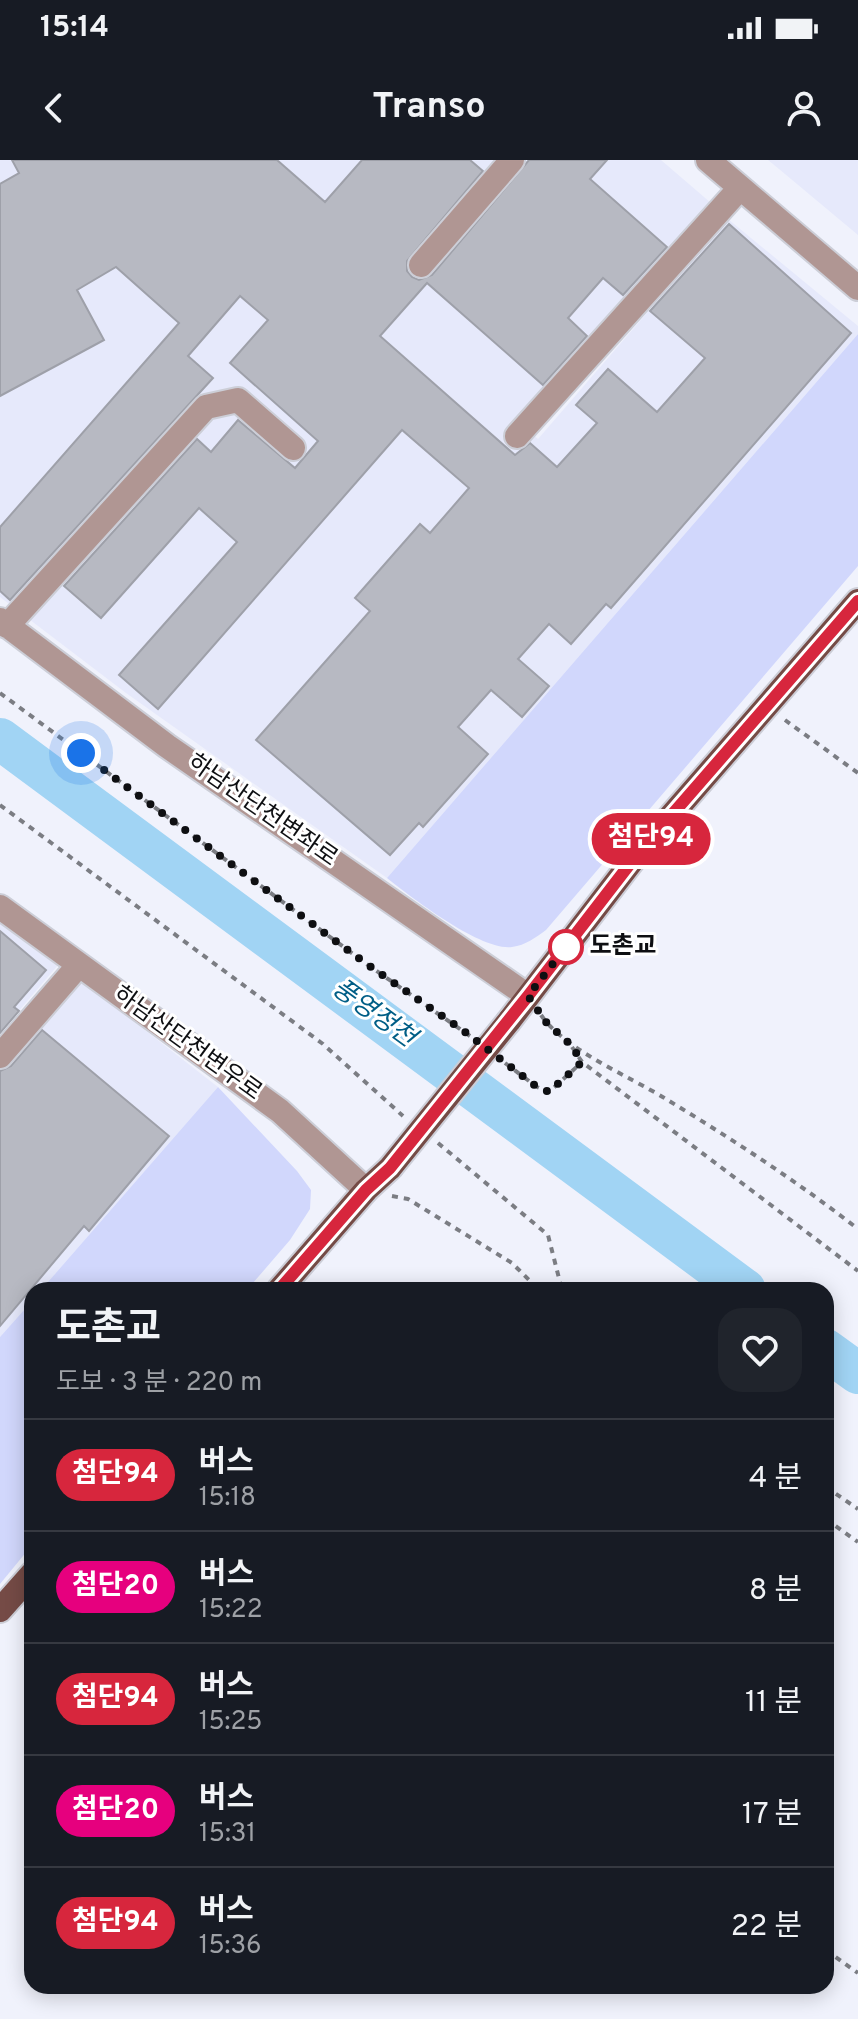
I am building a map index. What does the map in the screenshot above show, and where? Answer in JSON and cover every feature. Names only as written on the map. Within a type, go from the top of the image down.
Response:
[{"type":"main road","points":[[286,1282],[366,1190],[390,1168],[509,1021],[636,856],[858,601]]},
{"type":"main road","points":[[0,1610],[24,1583]]},
{"type":"street","points":[[421,265],[512,160]]},
{"type":"street","points":[[708,160],[858,288]]},
{"type":"street","points":[[517,436],[740,188]]},
{"type":"street","points":[[4,623],[206,407],[238,400],[293,448]]},
{"type":"street","name":"하남산단천변좌로","points":[[4,623],[167,746],[528,996]]},
{"type":"street","name":"하남산단천변우로","points":[[0,907],[280,1111],[366,1190]]},
{"type":"street","points":[[0,1056],[79,965]]},
{"type":"path","points":[[0,693],[368,965],[472,1038]]},
{"type":"path","points":[[766,707],[858,773]]},
{"type":"path","points":[[0,805],[323,1044],[408,1121]]},
{"type":"path","points":[[528,996],[546,1022],[571,1045],[716,1130],[858,1229]]},
{"type":"path","points":[[571,1045],[582,1062],[858,1271]]},
{"type":"path","points":[[495,1055],[537,1087],[549,1092],[582,1062]]},
{"type":"path","points":[[430,1137],[548,1235],[560,1282]]},
{"type":"path","points":[[366,1190],[408,1199],[512,1263],[531,1282]]},
{"type":"path","points":[[834,1492],[858,1509]]},
{"type":"path","points":[[834,1525],[858,1542]]},
{"type":"path","points":[[834,1956],[858,1973]]},
{"type":"shaded area","points":[[0,160],[504,160],[412,266],[424,277],[525,160],[661,160],[711,203],[518,421],[538,439],[728,219],[858,326],[858,334],[387,878],[126,693],[0,597]]},
{"type":"shaded area","points":[[768,160],[858,160],[858,235],[779,169]]},
{"type":"shaded area","points":[[858,334],[858,566],[546,930],[522,945],[512,947],[483,941],[447,922],[387,878]]},
{"type":"shaded area","points":[[0,921],[59,964],[0,1033]]},
{"type":"shaded area","points":[[73,974],[218,1087],[48,1282],[24,1282],[24,1310],[0,1337],[0,1064]]},
{"type":"shaded area","points":[[218,1087],[311,1190],[310,1209],[290,1240],[254,1282],[48,1282]]},
{"type":"shaded area","points":[[24,1310],[24,1555],[0,1584],[0,1337]]},
{"type":"building","points":[[12,160],[277,160],[325,202],[362,160],[470,160],[483,171],[407,261],[407,271],[419,280],[432,275],[529,160],[607,160],[590,179],[667,247],[623,295],[603,278],[568,318],[587,336],[543,385],[427,283],[380,336],[515,455],[530,443],[557,467],[597,423],[576,405],[608,369],[657,412],[705,358],[650,311],[729,224],[851,333],[611,608],[606,604],[571,644],[549,624],[518,659],[549,686],[522,717],[491,690],[458,727],[488,754],[423,827],[419,823],[390,855],[256,740],[370,611],[355,598],[420,524],[430,533],[469,488],[402,430],[158,709],[119,675],[237,542],[199,508],[101,618],[64,586],[197,439],[211,452],[238,420],[295,468],[318,441],[230,363],[268,320],[240,296],[188,356],[213,378],[10,600],[0,591],[0,527],[179,323],[116,267],[77,290],[104,340],[0,396],[0,184],[19,173]]},
{"type":"building","points":[[0,931],[46,970],[14,1007],[19,1011],[0,1033]]},
{"type":"building","points":[[42,1030],[169,1136],[89,1231],[84,1226],[37,1282],[24,1282],[24,1297],[0,1326],[0,1071],[11,1066]]},
{"type":"waterway","name":"풍영정천","points":[[0,739],[734,1282]]},
{"type":"waterway","name":"풍영정천","points":[[834,1356],[858,1373]]},
{"type":"bus line","name":"첨단94","points":[[286,1282],[366,1190],[390,1168],[636,856],[858,601]]},
{"type":"place","name":"도촌교","points":[[566,947]]},
{"type":"route","points":[[81,753],[368,965],[461,1029],[537,1087],[549,1092],[582,1062],[571,1045],[546,1022],[528,996],[566,947]]}]
